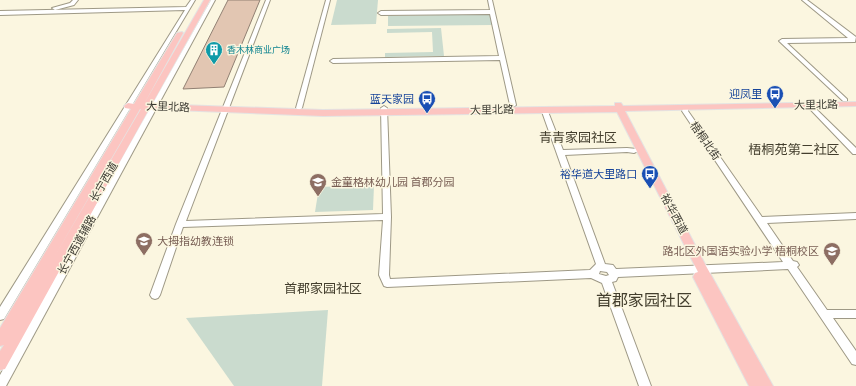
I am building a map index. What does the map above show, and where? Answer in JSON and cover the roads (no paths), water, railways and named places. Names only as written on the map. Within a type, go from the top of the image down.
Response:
[{"type":"main road","name":"长宁西道","points":[[0,364],[200,0]]},
{"type":"main road","name":"长宁西道","points":[[0,340],[207,0]]},
{"type":"main road","name":"大里北路","points":[[143,104],[384,110],[544,109],[856,99]]},
{"type":"main road","name":"大里北路","points":[[226,107],[323,113],[513,105],[686,108],[856,104]]},
{"type":"main road","name":"裕华西道","points":[[614,106],[634,151],[766,386]]},
{"type":"main road","name":"裕华西道","points":[[614,106],[699,269],[756,386]]},
{"type":"street","points":[[0,12],[54,9],[72,4],[76,0]]},
{"type":"street","name":"长宁西道辅路","points":[[0,386],[143,104],[193,0]]},
{"type":"street","name":"长宁西道辅路","points":[[0,316],[213,0]]},
{"type":"street","points":[[155,295],[180,224],[268,0]]},
{"type":"street","points":[[299,108],[328,0]]},
{"type":"street","points":[[490,0],[513,105]]},
{"type":"street","points":[[804,0],[855,40]]},
{"type":"street","points":[[0,12],[188,8]]},
{"type":"street","points":[[380,13],[493,12]]},
{"type":"street","points":[[846,100],[782,41],[855,40]]},
{"type":"street","points":[[333,61],[502,58]]},
{"type":"street","points":[[810,106],[856,152]]},
{"type":"street","name":"梧桐北街","points":[[686,108],[685,111],[793,265],[856,360]]},
{"type":"street","points":[[544,109],[602,267]]},
{"type":"street","points":[[384,110],[387,217],[384,275],[386,283],[594,274]]},
{"type":"street","points":[[848,144],[856,144]]},
{"type":"street","points":[[561,155],[630,154],[634,151]]},
{"type":"street","points":[[761,220],[856,216]]},
{"type":"street","points":[[180,224],[387,217]]},
{"type":"street","points":[[614,273],[793,265]]},
{"type":"street","points":[[602,267],[610,268],[614,273],[613,278],[606,280],[598,279],[594,274],[595,268],[602,267]]},
{"type":"street","points":[[606,280],[645,386]]},
{"type":"street","points":[[827,315],[856,314]]},
{"type":"street","name":"梧桐北街","points":[[827,315],[856,353]]},
{"type":"place","name":"香木林商业广场","points":[[214,65]]},
{"type":"place","name":"迎凤里","points":[[775,109]]},
{"type":"place","name":"蓝天家园","points":[[427,114]]},
{"type":"place","name":"裕华道大里路口","points":[[650,189]]},
{"type":"place","name":"金童格林幼儿园 首郡分园","points":[[318,197]]},
{"type":"place","name":"大拇指幼教连锁","points":[[144,256]]},
{"type":"place","name":"路北区外国语实验小学 梧桐校区","points":[[832,266]]},
{"type":"district","name":"青青家园社区","points":[[578,137]]},
{"type":"district","name":"梧桐苑第二社区","points":[[794,149]]},
{"type":"district","name":"首郡家园社区","points":[[323,288]]},
{"type":"district","name":"首郡家园社区","points":[[644,300]]}]
